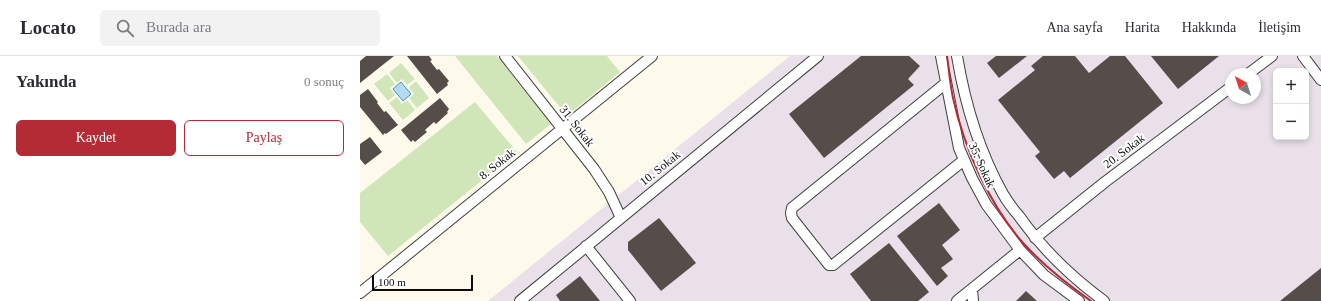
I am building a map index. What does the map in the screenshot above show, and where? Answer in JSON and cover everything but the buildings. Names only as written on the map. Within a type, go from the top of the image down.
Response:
[{"type":"street","name":"31. Sokak","points":[[505,56],[562,127],[609,192],[621,218]]},
{"type":"street","name":"8. Sokak","points":[[360,292],[562,127],[652,56]]},
{"type":"street","name":"10. Sokak","points":[[526,299],[586,246],[818,56]]},
{"type":"street","name":"35. Sokak","points":[[941,56],[958,148],[986,204],[1020,250],[1044,275],[1078,301]]},
{"type":"street","points":[[957,56],[971,119],[988,165],[1004,195],[1035,238],[1055,259],[1104,301]]},
{"type":"street","points":[[1256,68],[1272,56]]},
{"type":"street","points":[[1303,56],[1321,80]]},
{"type":"street","points":[[946,83],[792,208],[792,218],[829,265],[833,265],[964,160]]},
{"type":"street","name":"20. Sokak","points":[[1035,238],[1105,182],[1225,92]]},
{"type":"street","points":[[586,246],[630,301]]},
{"type":"street","points":[[957,301],[1020,250]]},
{"type":"street","points":[[972,289],[973,301]]},
{"type":"shaded area","points":[[790,56],[1321,56],[1321,301],[488,301]]},
{"type":"green space","points":[[455,56],[497,56],[551,124],[526,144]]},
{"type":"green space","points":[[518,56],[607,56],[620,72],[567,116]]},
{"type":"green space","points":[[401,63],[415,79],[407,85],[402,79],[397,83],[389,73]]},
{"type":"green space","points":[[387,74],[395,84],[390,88],[395,95],[388,101],[374,84]]},
{"type":"green space","points":[[416,81],[429,98],[417,108],[409,98],[414,94],[409,87]]},
{"type":"green space","points":[[397,97],[402,104],[407,100],[415,110],[403,120],[389,103]]},
{"type":"green space","points":[[475,102],[517,152],[388,256],[360,222],[360,193]]},
{"type":"water","points":[[401,82],[411,94],[403,101],[393,89]]},
{"type":"railway","points":[[947,56],[952,93],[964,137],[971,156],[989,194],[1000,212],[1024,244],[1056,274],[1091,301]]}]
